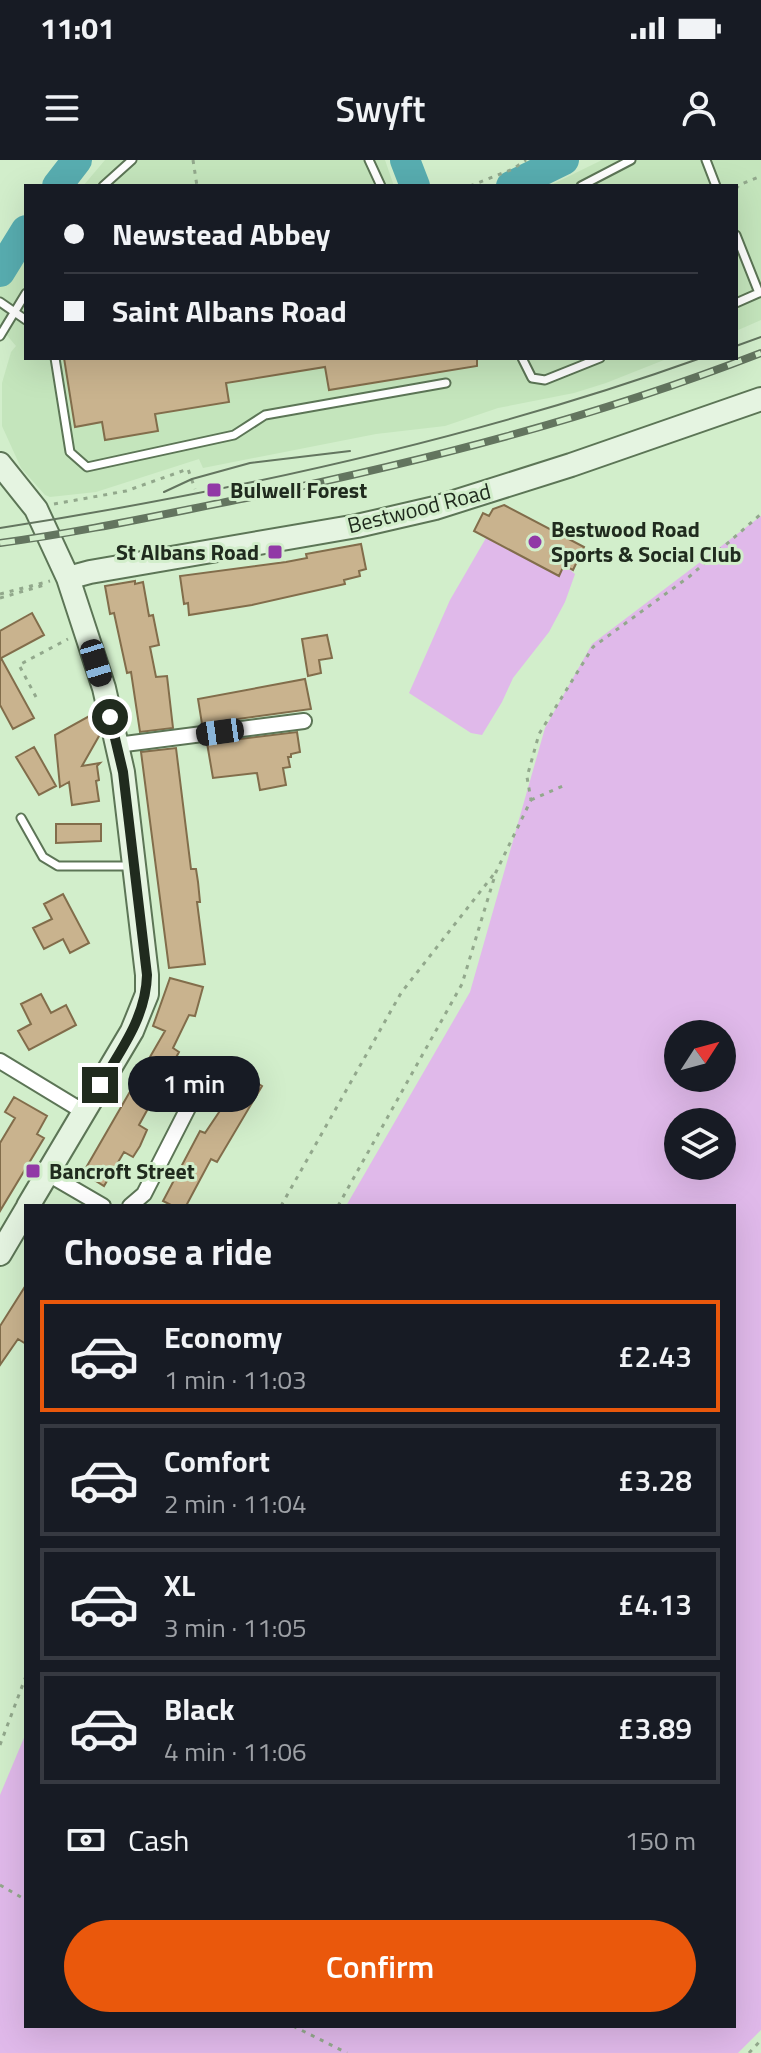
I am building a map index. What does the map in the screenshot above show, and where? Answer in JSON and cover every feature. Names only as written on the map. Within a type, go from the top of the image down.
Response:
[{"type":"street","name":"Bestwood Road","points":[[68,578],[357,526],[435,508],[761,399]]},
{"type":"street","points":[[3,474],[36,509],[68,578],[104,688],[117,745],[147,975],[147,994],[132,1031],[29,1204]]},
{"type":"street","points":[[117,745],[304,721]]},
{"type":"street","points":[[0,1061],[84,1112]]},
{"type":"street","points":[[132,1204],[144,1194],[209,1067]]},
{"type":"street","points":[[48,1174],[100,1204]]},
{"type":"street","points":[[2,1244],[24,1212]]},
{"type":"lane","points":[[105,184],[132,160]]},
{"type":"lane","points":[[369,160],[380,184]]},
{"type":"lane","points":[[585,184],[631,160]]},
{"type":"lane","points":[[706,160],[715,184]]},
{"type":"lane","points":[[738,240],[760,293],[738,302]]},
{"type":"lane","points":[[0,336],[24,296]]},
{"type":"lane","points":[[0,302],[24,319]]},
{"type":"lane","points":[[55,360],[70,452],[87,467],[234,435],[265,415],[446,383]]},
{"type":"lane","points":[[523,360],[532,378],[545,380],[595,360]]},
{"type":"lane","points":[[21,818],[43,857],[58,866],[135,866]]},
{"type":"lane","points":[[199,1086],[217,1095]]},
{"type":"path","points":[[193,160],[197,184]]},
{"type":"path","points":[[475,184],[513,169],[526,160]]},
{"type":"path","points":[[738,186],[761,176]]},
{"type":"path","points":[[36,509],[126,491],[188,469],[195,489]]},
{"type":"path","points":[[339,1204],[462,984],[496,872],[531,800],[527,777],[539,734],[593,647],[690,576],[761,514]]},
{"type":"path","points":[[0,596],[30,584],[68,578]]},
{"type":"path","points":[[36,697],[19,665],[75,636]]},
{"type":"path","points":[[531,800],[565,785]]},
{"type":"path","points":[[282,1204],[401,993],[496,872]]},
{"type":"path","points":[[0,1745],[24,1681]]},
{"type":"path","points":[[0,1885],[24,1899]]},
{"type":"path","points":[[297,2028],[347,2053]]},
{"type":"path","points":[[749,2053],[761,2040]]},
{"type":"shaded area","points":[[105,160],[385,160],[393,184],[85,184]]},
{"type":"shaded area","points":[[602,160],[761,160],[761,320],[738,330],[738,184],[553,184]]},
{"type":"shaded area","points":[[24,261],[24,360],[664,360],[574,393],[498,408],[445,426],[376,434],[203,468],[199,459],[96,492],[50,497],[21,468],[2,426],[2,383],[11,352],[16,346],[0,327],[0,273],[4,276],[11,274]]},
{"type":"shaded area","points":[[761,516],[761,2030],[738,2053],[0,2053],[0,1795],[24,1738],[24,2028],[736,2028],[736,1204],[347,1204],[470,992],[545,728],[592,644]]},
{"type":"shaded area","points":[[486,538],[558,576],[564,565],[575,574],[549,632],[513,678],[482,735],[471,733],[409,693],[450,600]]},
{"type":"building","points":[[64,360],[477,360],[477,366],[329,390],[325,367],[226,383],[229,402],[155,414],[158,431],[105,440],[102,422],[75,427]]},
{"type":"building","name":"Bestwood Road Sports & Social Club","points":[[504,505],[584,547],[573,570],[564,565],[559,576],[474,531],[483,513],[489,516],[493,509]]},
{"type":"building","points":[[361,544],[366,569],[359,571],[360,576],[344,580],[345,584],[252,605],[189,615],[188,603],[184,604],[180,576],[286,562],[307,558],[306,554]]},
{"type":"building","points":[[135,581],[135,584],[143,582],[149,616],[153,615],[159,645],[150,647],[156,677],[167,676],[173,728],[140,732],[131,672],[127,673],[105,586]]},
{"type":"building","points":[[32,613],[44,635],[1,658],[34,718],[13,729],[0,705],[0,631]]},
{"type":"building","points":[[327,635],[332,658],[319,660],[321,673],[308,676],[302,639]]},
{"type":"building","points":[[305,679],[311,709],[202,724],[198,699]]},
{"type":"building","points":[[93,714],[99,736],[82,766],[100,763],[97,766],[99,780],[96,781],[99,801],[72,805],[69,782],[60,787],[55,735]]},
{"type":"building","points":[[297,732],[300,752],[291,754],[288,757],[290,767],[283,768],[286,785],[260,790],[257,773],[213,778],[207,743]]},
{"type":"building","points":[[34,747],[56,786],[39,795],[16,757]]},
{"type":"building","points":[[176,748],[191,869],[196,869],[198,882],[200,902],[197,902],[205,964],[169,968],[141,752]]},
{"type":"building","points":[[56,824],[101,824],[101,841],[56,843]]},
{"type":"building","points":[[63,894],[89,943],[70,953],[63,939],[44,949],[33,928],[52,919],[44,904]]},
{"type":"building","points":[[170,978],[203,987],[195,1016],[189,1015],[173,1048],[179,1052],[139,1125],[147,1130],[140,1146],[133,1157],[124,1152],[104,1186],[83,1173],[165,1031],[153,1026]]},
{"type":"building","points":[[41,994],[51,1013],[66,1005],[76,1025],[29,1050],[18,1031],[31,1024],[21,1004]]},
{"type":"building","points":[[244,1075],[262,1086],[217,1162],[211,1159],[187,1204],[163,1201],[200,1131],[205,1133]]},
{"type":"building","points":[[14,1097],[47,1116],[37,1134],[44,1138],[0,1211],[0,1143],[15,1118],[5,1112]]},
{"type":"building","points":[[24,1288],[24,1343],[18,1339],[0,1365],[0,1326]]},
{"type":"waterway","points":[[59,184],[77,160]]},
{"type":"waterway","points":[[405,160],[414,184]]},
{"type":"waterway","points":[[515,184],[564,160]]},
{"type":"waterway","points":[[0,272],[24,233]]},
{"type":"tram line","points":[[738,345],[761,337]]},
{"type":"tram line","points":[[0,528],[178,497],[355,460],[529,414],[695,360]]},
{"type":"tram line","points":[[164,492],[192,479],[250,463],[350,451]]},
{"type":"railway","points":[[0,543],[246,498],[442,453],[635,398],[761,353]]},
{"type":"place","name":"Bulwell Forest","points":[[214,490]]},
{"type":"place","name":"Bestwood Road Sports & Social Club","points":[[535,542]]},
{"type":"place","name":"St Albans Road","points":[[275,552]]},
{"type":"place","name":"Bancroft Street","points":[[33,1171]]},
{"type":"route","points":[[100,1085],[142,1012],[147,994],[123,772],[110,717]]}]
